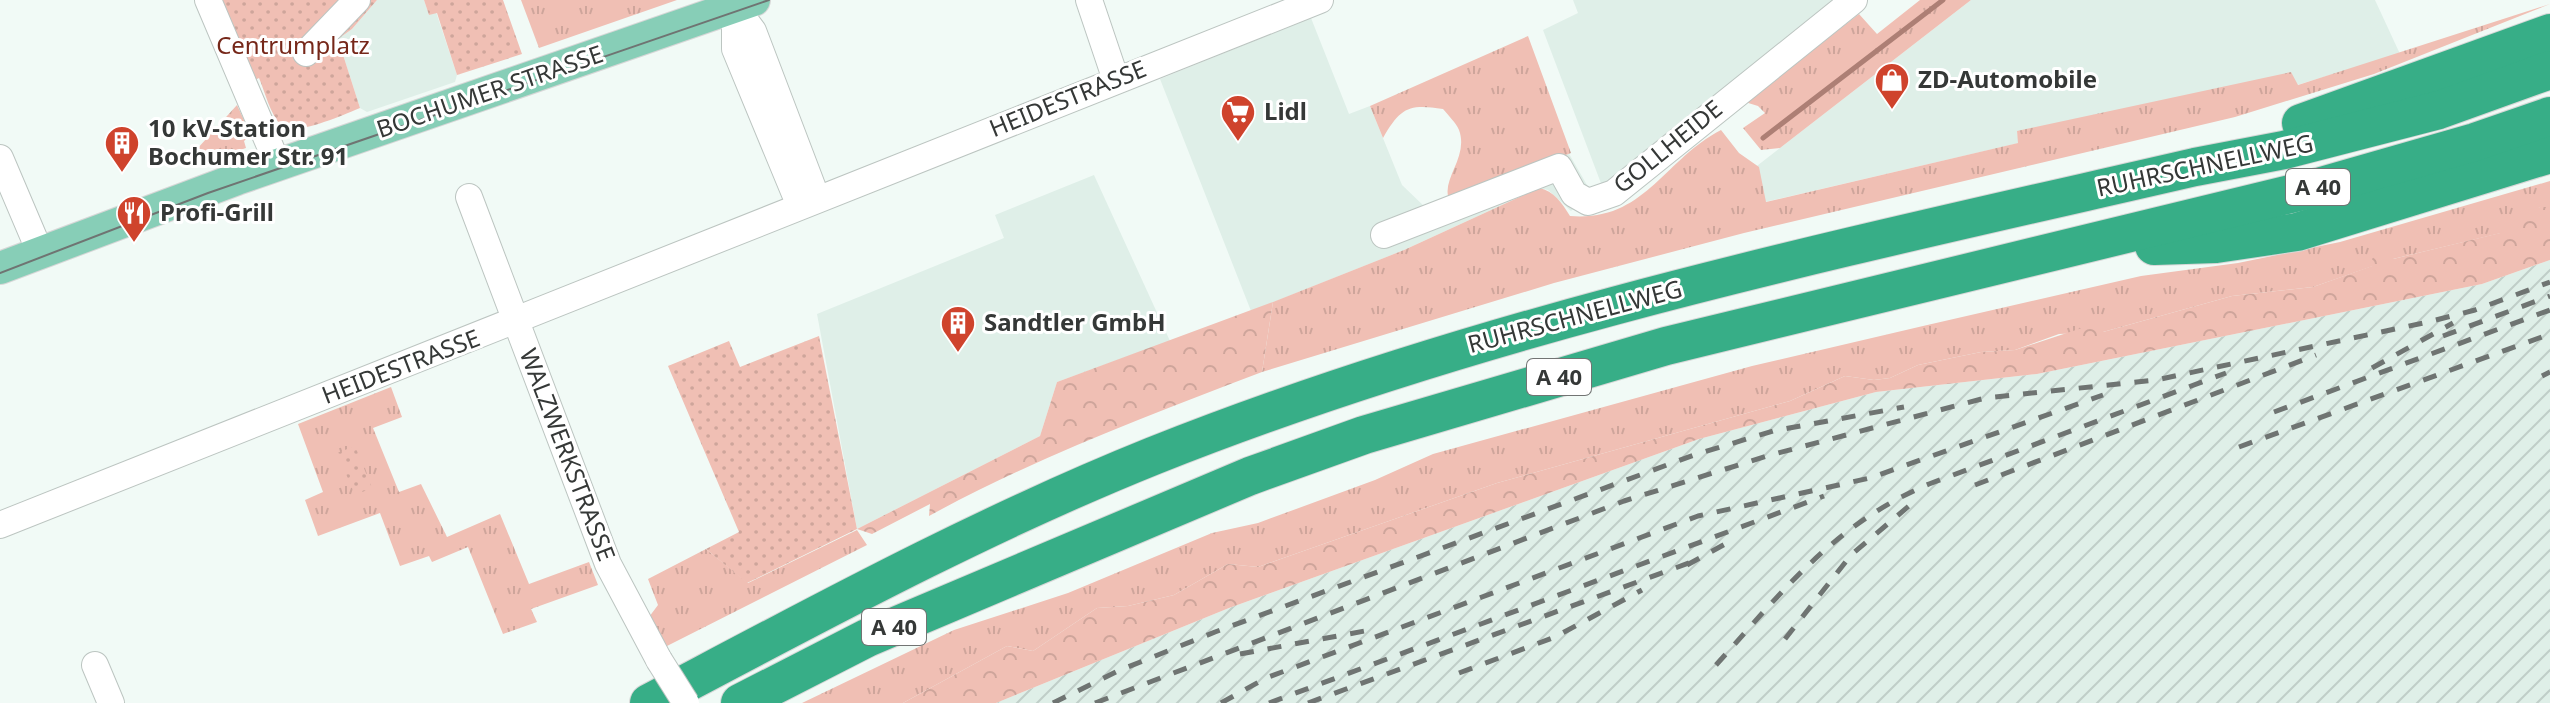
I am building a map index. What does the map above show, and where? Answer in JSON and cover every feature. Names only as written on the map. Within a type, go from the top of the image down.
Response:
[{"type":"highway","points":[[2195,167],[2247,144],[2550,33]]},
{"type":"highway","name":"RUHRSCHNELLWEG","points":[[649,703],[888,577],[1004,521],[1151,457],[1338,388],[1458,349],[1646,296],[2195,167],[2284,150],[2439,110],[2550,70]]},
{"type":"highway","name":"RUHRSCHNELLWEG","points":[[740,703],[867,638],[1250,476],[1364,435],[1666,346],[2083,248],[2311,189],[2475,142],[2550,116]]},
{"type":"highway","points":[[2083,248],[2216,244],[2297,232],[2550,154]]},
{"type":"main road","name":"BOCHUMER STRASSE","points":[[0,268],[278,165],[744,3]]},
{"type":"street","points":[[208,0],[278,165]]},
{"type":"street","points":[[306,53],[357,0]]},
{"type":"street","points":[[1089,0],[1116,80]]},
{"type":"street","name":"HEIDESTRASSE","points":[[0,525],[1320,0]]},
{"type":"street","name":"GOLLHEIDE","points":[[1384,235],[1559,167],[1574,194],[1588,202],[1602,199],[1854,0]]},
{"type":"street","points":[[744,3],[809,203]]},
{"type":"street","points":[[0,158],[40,252]]},
{"type":"street","name":"WALZWERKSTRASSE","points":[[469,197],[608,564],[659,660],[686,703]]},
{"type":"street","points":[[95,665],[111,703]]},
{"type":"shaded area","points":[[377,0],[424,0],[429,15],[436,12],[457,75],[455,82],[367,112],[360,108],[338,39],[352,29]]},
{"type":"shaded area","points":[[1573,0],[1832,0],[1602,186],[1543,30],[1578,13]]},
{"type":"shaded area","points":[[1971,0],[2375,0],[2400,54],[2297,85],[2017,132],[2019,143],[1756,204],[1753,169]]},
{"type":"shaded area","points":[[1311,18],[1349,114],[1370,106],[1402,185],[1426,208],[1568,152],[1591,192],[1571,211],[1548,190],[1539,188],[1404,250],[1251,311],[1160,79]]},
{"type":"shaded area","points":[[1094,175],[1170,341],[1057,382],[1040,436],[857,529],[817,314],[1004,238],[995,215]]},
{"type":"shaded area","points":[[2550,260],[2550,703],[996,703],[1229,608],[1699,439],[1876,392],[2037,374],[2482,284]]},
{"type":"green space","name":"Centrumplatz","points":[[216,0],[377,0],[352,29],[338,39],[360,108],[307,127],[296,129],[281,125],[259,78],[253,81]]},
{"type":"green space","name":"Centrumplatz","points":[[424,0],[503,0],[522,54],[457,75],[437,13],[429,15]]},
{"type":"green space","points":[[521,0],[677,0],[539,48]]},
{"type":"green space","points":[[1920,0],[1971,0],[1780,148],[1761,150],[1743,128],[1765,113],[1758,106],[1745,102],[1859,14],[1877,34]]},
{"type":"green space","points":[[2550,4],[2374,74],[2235,117],[1744,233],[1554,283],[1262,372],[1273,302],[1404,250],[1539,188],[1561,202],[1570,216],[1596,215],[1617,209],[1635,199],[1683,157],[1721,130],[1739,153],[1759,167],[1766,202],[2018,143],[2017,131],[2291,72],[2298,85]]},
{"type":"green space","points":[[1528,36],[1571,153],[1449,199],[1449,184],[1461,140],[1459,130],[1449,116],[1443,109],[1422,107],[1407,110],[1395,120],[1383,138],[1370,106]]},
{"type":"green space","points":[[237,105],[251,135],[244,141],[246,148],[199,164],[197,158],[187,160]]},
{"type":"green space","points":[[2550,181],[2550,207],[2540,207],[2501,233],[2393,259],[2313,287],[2232,296],[2103,332],[2059,334],[2015,350],[1981,352],[1918,365],[1890,378],[1874,380],[1845,376],[1790,401],[1497,483],[1258,567],[1228,564],[1174,595],[1128,606],[1097,608],[1033,651],[1007,646],[903,703],[802,703],[954,630],[1068,593],[1212,533],[1258,523],[1375,480],[1433,454],[1752,366],[2141,276],[2238,263],[2340,242]]},
{"type":"green space","points":[[2550,207],[2550,260],[2482,284],[2037,374],[1876,392],[1699,439],[1229,608],[996,703],[903,703],[1007,646],[1033,651],[1097,608],[1128,606],[1174,595],[1228,564],[1258,567],[1497,483],[1790,401],[1845,376],[1874,380],[1890,378],[1918,365],[1981,352],[2015,350],[2085,327],[2103,332],[2232,296],[2313,287],[2372,266],[2372,259],[2380,249],[2393,259],[2500,233],[2506,217]]},
{"type":"green space","points":[[1273,302],[1262,372],[1051,456],[929,516],[930,504],[872,534],[857,529],[1040,436],[1057,382]]},
{"type":"green space","points":[[819,336],[857,529],[747,583],[706,549],[739,532],[668,366],[729,341],[740,367]]},
{"type":"green space","points":[[391,387],[402,417],[373,428],[399,492],[421,484],[447,537],[500,514],[529,584],[589,562],[598,585],[531,609],[537,622],[503,634],[468,547],[432,562],[429,556],[400,566],[380,513],[318,536],[305,500],[323,492],[298,424]]},
{"type":"green space","points":[[355,446],[372,488],[355,495],[337,453]]},
{"type":"green space","points":[[857,530],[867,545],[667,646],[649,617],[658,605],[648,579],[706,549],[748,583]]},
{"type":"waterway","points":[[1763,138],[1943,0]]},
{"type":"tram line","points":[[0,273],[208,193],[769,0]]},
{"type":"railway","points":[[1095,703],[1624,501],[1767,456],[1985,398],[2156,380],[2428,322],[2475,310],[2550,282]]},
{"type":"railway","points":[[2443,336],[2550,296]]},
{"type":"railway","points":[[2274,412],[2550,310]]},
{"type":"railway","points":[[2372,368],[2453,323]]},
{"type":"railway","points":[[2239,447],[2550,334]]},
{"type":"railway","points":[[1975,485],[2316,355]]},
{"type":"railway","points":[[2542,376],[2550,372]]},
{"type":"railway","points":[[1716,665],[1812,562],[1838,539],[1895,500],[1929,484],[2226,373]]},
{"type":"railway","points":[[1221,703],[1266,678],[1698,516],[1870,478],[2103,395]]},
{"type":"railway","points":[[1053,703],[1118,671],[1215,632],[1694,455],[1773,431],[1904,407]]},
{"type":"railway","points":[[1269,703],[1824,496]]},
{"type":"railway","points":[[1785,639],[1851,555],[1916,500]]},
{"type":"railway","points":[[1687,565],[1736,538]]},
{"type":"railway","points":[[1308,703],[1697,560]]},
{"type":"railway","points":[[1459,673],[1555,637],[1642,590]]},
{"type":"railway","points":[[1240,654],[1370,630]]},
{"type":"place","name":"ZD-Automobile","points":[[1892,111]]},
{"type":"place","name":"Lidl","points":[[1238,143]]},
{"type":"place","name":"10 kV-Station Bochumer Str. 91","points":[[122,174]]},
{"type":"place","name":"Profi-Grill","points":[[134,244]]},
{"type":"place","name":"Sandtler GmbH","points":[[958,354]]}]
